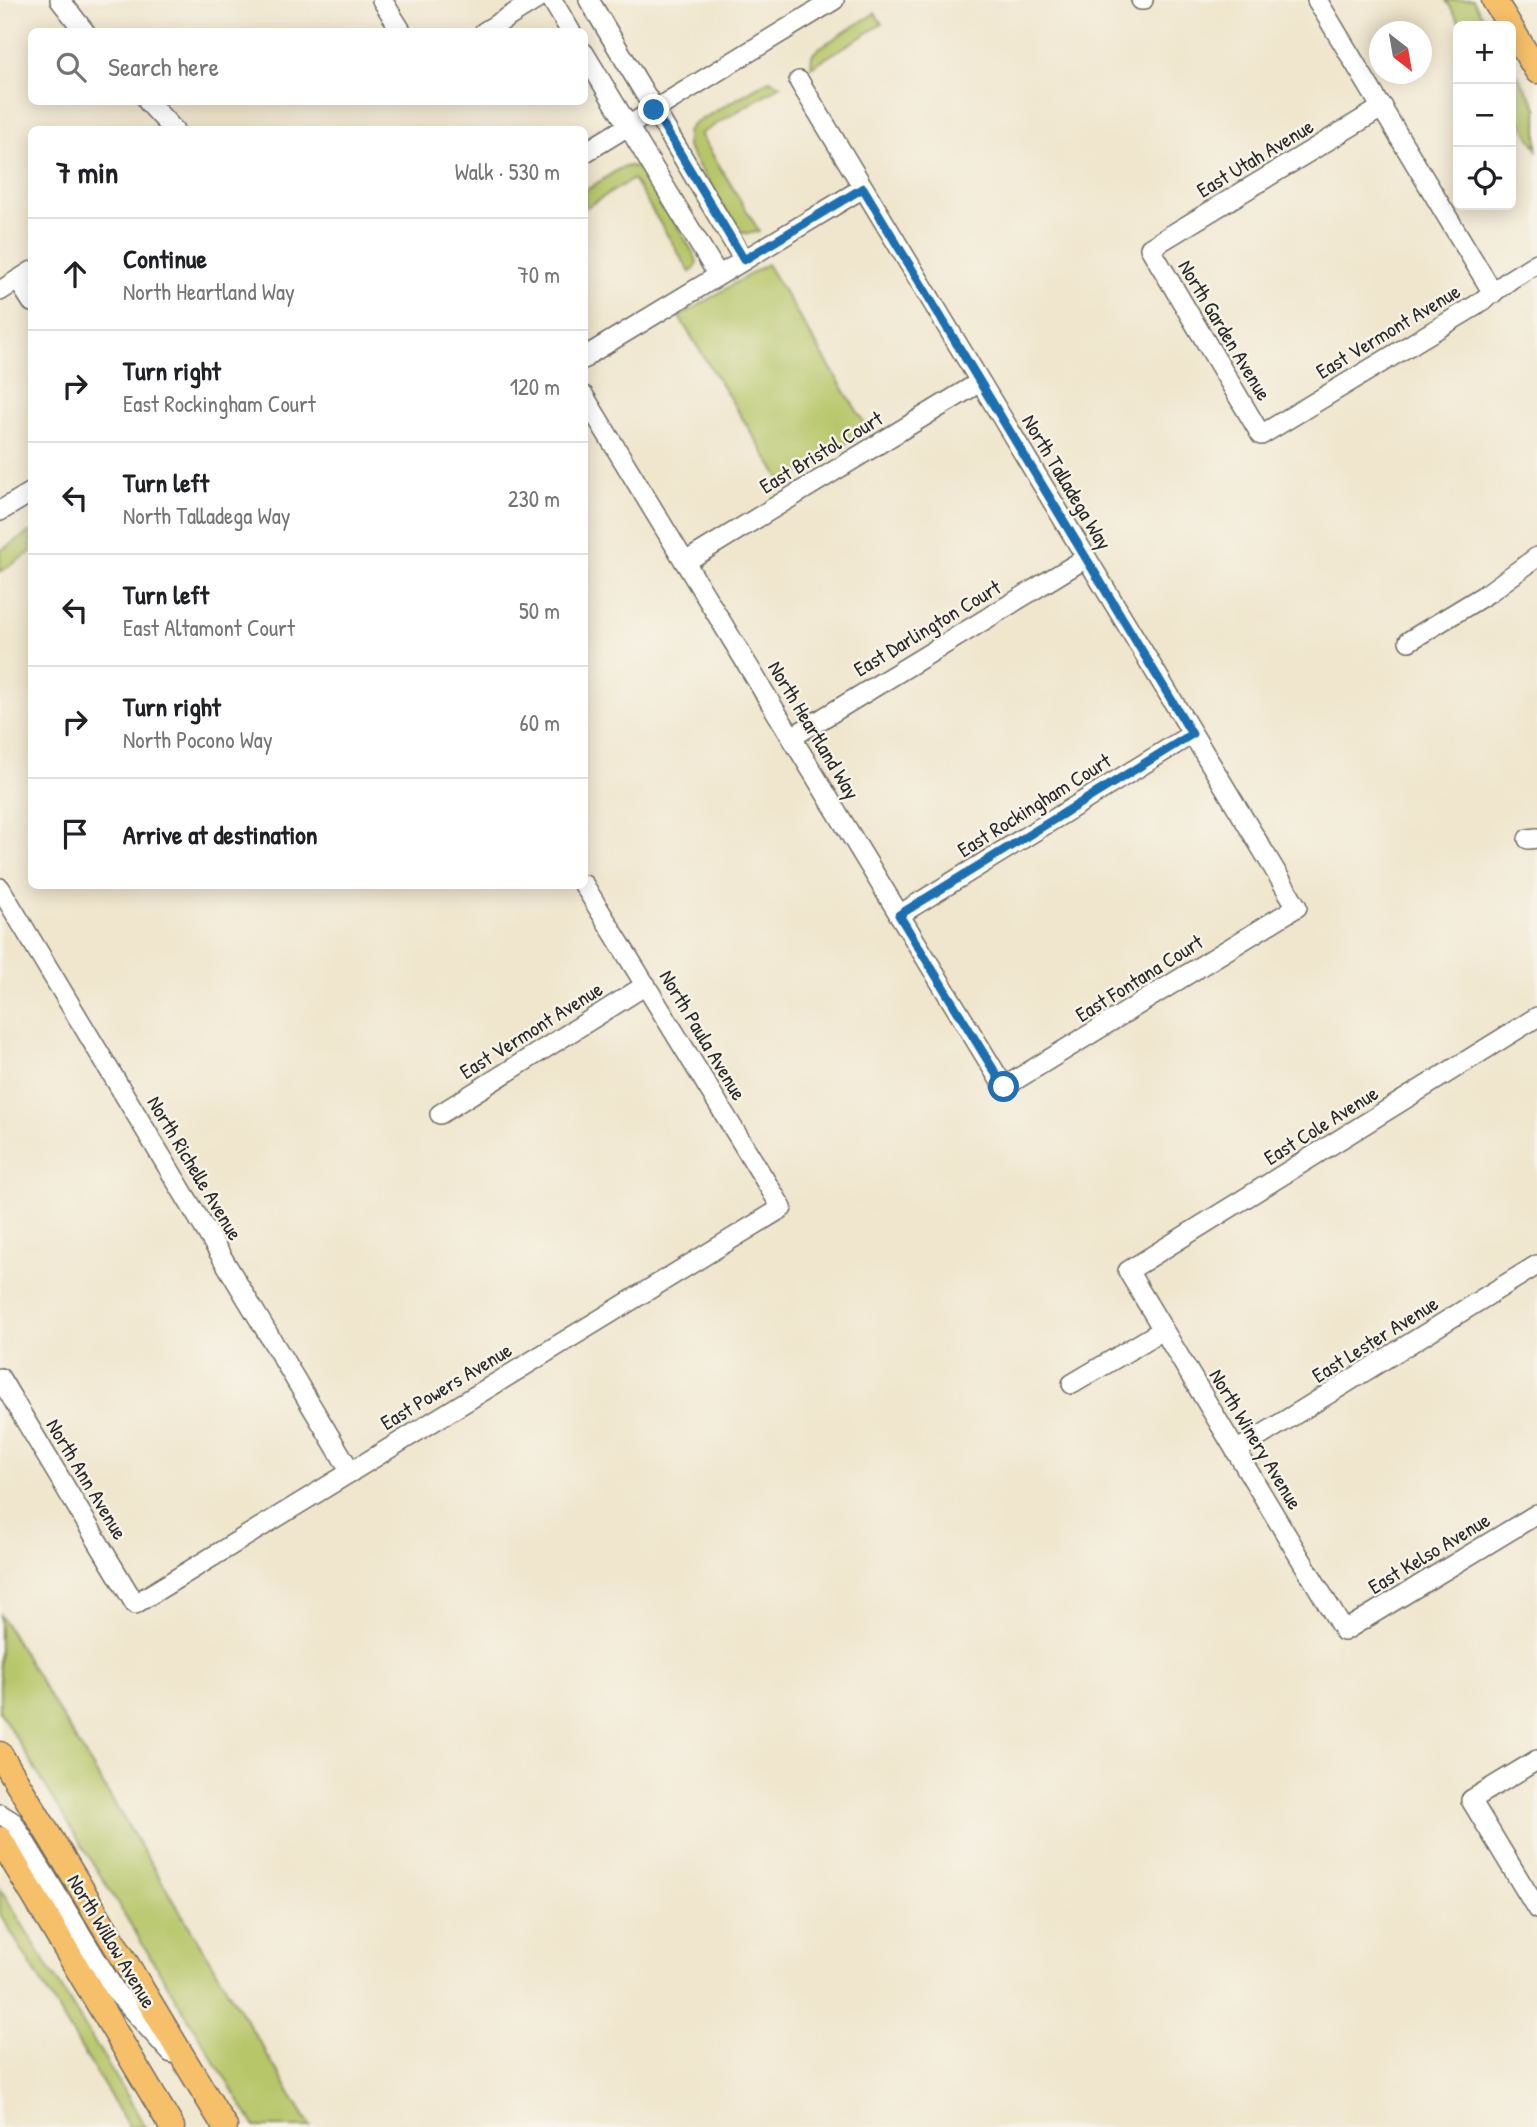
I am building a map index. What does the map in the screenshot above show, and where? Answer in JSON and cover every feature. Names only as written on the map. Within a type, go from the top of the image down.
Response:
[{"type":"main road","points":[[1494,0],[1506,21]]},
{"type":"main road","points":[[1516,37],[1537,71]]},
{"type":"main road","name":"North Willow Avenue","points":[[0,1754],[225,2127]]},
{"type":"main road","name":"North Willow Avenue","points":[[0,1839],[172,2127]]},
{"type":"street","points":[[60,0],[82,28]]},
{"type":"street","points":[[383,0],[400,28]]},
{"type":"street","points":[[490,28],[536,0]]},
{"type":"street","points":[[552,0],[569,28]]},
{"type":"street","points":[[589,0],[744,260]]},
{"type":"street","points":[[588,151],[834,0]]},
{"type":"street","points":[[1317,0],[1493,293]]},
{"type":"street","points":[[588,57],[616,46]]},
{"type":"street","points":[[588,59],[718,275]]},
{"type":"street","name":"North Talladega Way","points":[[799,81],[1297,907]]},
{"type":"street","points":[[151,105],[170,126]]},
{"type":"street","name":"East Utah Avenue","points":[[1150,248],[1383,107]]},
{"type":"street","points":[[588,356],[863,188]]},
{"type":"street","points":[[676,205],[701,189]]},
{"type":"street","name":"North Garden Avenue","points":[[1150,248],[1261,435]]},
{"type":"street","name":"East Vermont Avenue","points":[[1261,435],[1475,306],[1537,263]]},
{"type":"street","points":[[0,291],[24,276]]},
{"type":"street","name":"East Bristol Court","points":[[685,562],[980,382]]},
{"type":"street","name":"North Heartland Way","points":[[588,403],[1004,1087]]},
{"type":"street","points":[[0,511],[28,494]]},
{"type":"street","points":[[1409,641],[1488,593],[1537,557]]},
{"type":"street","name":"East Darlington Court","points":[[792,737],[1086,558]]},
{"type":"street","name":"East Rockingham Court","points":[[899,915],[1192,734]]},
{"type":"street","name":"North Richelle Avenue","points":[[0,888],[351,1472]]},
{"type":"street","name":"North Paula Avenue","points":[[586,889],[782,1208]]},
{"type":"street","name":"East Fontana Court","points":[[1004,1087],[1297,907]]},
{"type":"street","name":"East Vermont Avenue","points":[[440,1114],[646,985]]},
{"type":"street","name":"East Cole Avenue","points":[[1128,1271],[1537,1017]]},
{"type":"street","name":"East Powers Avenue","points":[[135,1604],[782,1208]]},
{"type":"street","name":"East Lester Avenue","points":[[1236,1451],[1537,1265]]},
{"type":"street","name":"North Winery Avenue","points":[[1128,1271],[1344,1631]]},
{"type":"street","points":[[1072,1384],[1163,1329]]},
{"type":"street","name":"North Ann Avenue","points":[[0,1378],[135,1604]]},
{"type":"street","name":"East Kelso Avenue","points":[[1344,1631],[1537,1514]]},
{"type":"street","points":[[1537,1760],[1471,1800],[1537,1909]]},
{"type":"street","points":[[0,1814],[13,1822],[117,1992],[196,2079]]},
{"type":"green space","points":[[1446,0],[1473,0],[1485,21],[1459,21]]},
{"type":"green space","points":[[875,13],[882,24],[811,67],[812,55],[819,48]]},
{"type":"green space","points":[[1516,72],[1537,108],[1537,149],[1516,114]]},
{"type":"green space","points":[[769,80],[781,85],[700,134],[759,231],[747,233],[736,228],[687,147],[687,132],[692,125]]},
{"type":"green space","points":[[629,166],[640,168],[646,174],[694,254],[697,262],[690,272],[633,179],[588,206],[588,189],[619,169]]},
{"type":"green space","points":[[767,264],[868,429],[783,483],[679,317]]},
{"type":"green space","points":[[28,533],[28,554],[0,572],[0,551]]},
{"type":"green space","points":[[0,1615],[311,2127],[255,2127],[0,1712]]},
{"type":"green space","points":[[0,1888],[145,2127],[129,2127],[0,1914]]},
{"type":"route","points":[[654,110],[744,260],[863,188],[1192,734],[899,915],[1004,1087]]}]
